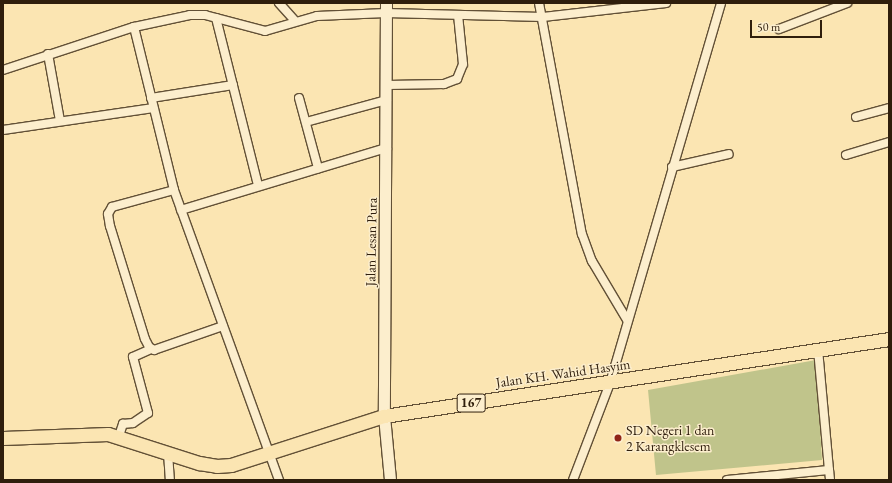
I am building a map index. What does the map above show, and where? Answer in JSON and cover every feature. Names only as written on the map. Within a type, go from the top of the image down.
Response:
[{"type":"main road","name":"Jalan KH. Wahid Hasyim","points":[[3,438],[98,433],[119,436],[168,453],[217,466],[231,466],[384,416],[610,383],[889,339]]},
{"type":"street","points":[[279,3],[295,21]]},
{"type":"street","points":[[539,3],[582,234],[592,261],[626,320]]},
{"type":"street","points":[[3,70],[134,27],[190,15],[216,18],[261,31],[317,16],[386,8],[458,15],[543,18],[661,3]]},
{"type":"street","points":[[573,480],[610,383],[626,320],[721,3]]},
{"type":"street","points":[[779,29],[847,3]]},
{"type":"street","name":"Jalan Lesan Pura","points":[[386,8],[387,148],[384,416],[390,480]]},
{"type":"street","points":[[387,85],[444,84],[457,79],[463,64],[458,15]]},
{"type":"street","points":[[216,18],[258,185]]},
{"type":"street","points":[[134,27],[174,190],[268,455],[279,480]]},
{"type":"street","points":[[48,54],[60,121]]},
{"type":"street","points":[[151,98],[233,86]]},
{"type":"street","points":[[299,98],[318,168]]},
{"type":"street","points":[[306,122],[387,100]]},
{"type":"street","points":[[3,130],[153,108]]},
{"type":"street","points":[[856,117],[889,108]]},
{"type":"street","points":[[846,155],[889,142]]},
{"type":"street","points":[[181,210],[258,185],[387,148]]},
{"type":"street","points":[[672,167],[729,154]]},
{"type":"street","points":[[151,349],[145,339],[110,226],[108,214],[112,208],[174,190]]},
{"type":"street","points":[[119,436],[123,424],[133,423],[148,413],[133,357],[151,349],[157,349],[223,326]]},
{"type":"street","points":[[818,350],[830,480]]},
{"type":"street","points":[[168,453],[170,480]]},
{"type":"street","points":[[727,480],[829,470]]},
{"type":"green space","points":[[816,360],[822,460],[656,475],[648,390]]},
{"type":"place","name":"SD Negeri 1 dan 2 Karangklesem","points":[[618,438]]}]
